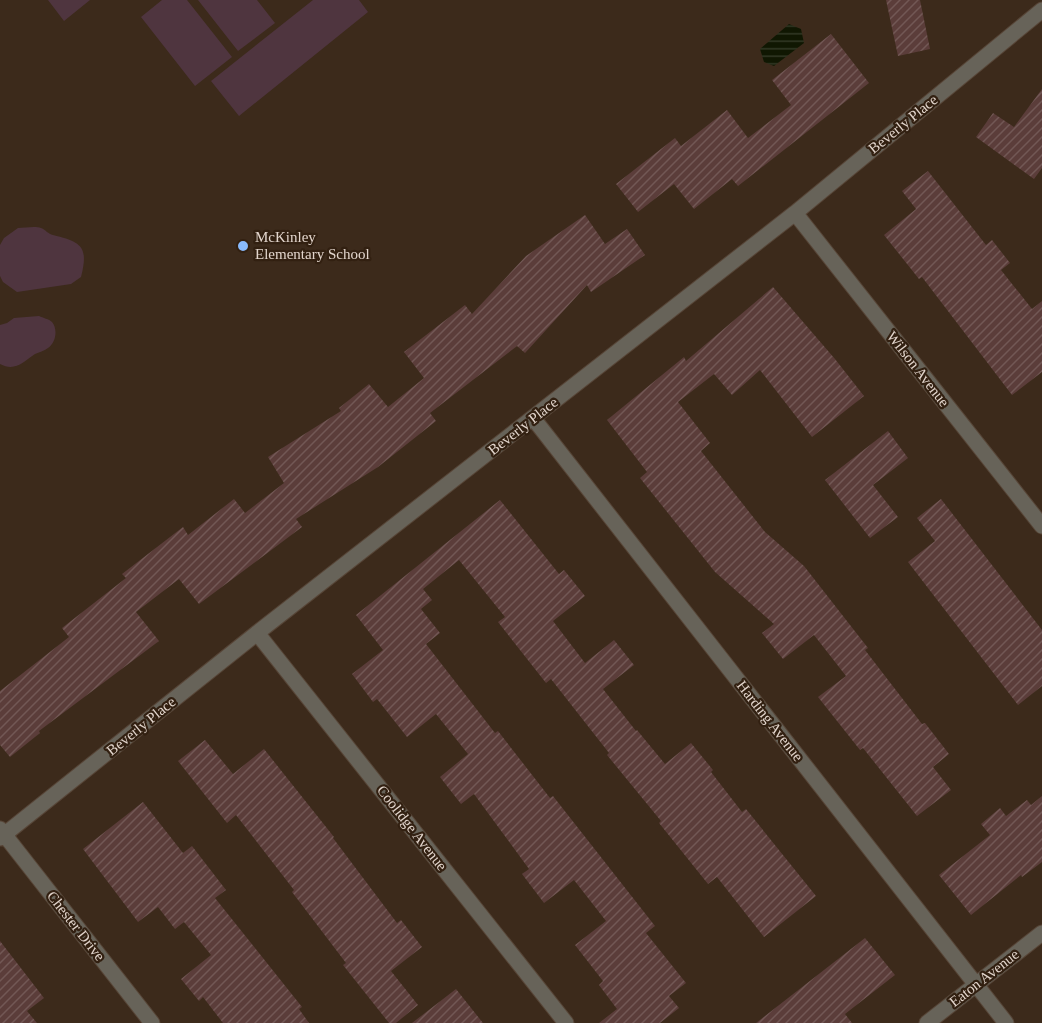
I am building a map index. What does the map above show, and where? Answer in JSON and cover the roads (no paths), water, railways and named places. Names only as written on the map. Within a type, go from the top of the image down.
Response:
[{"type":"street","name":"Beverly Place","points":[[2,834],[795,213],[1042,10]]},
{"type":"street","name":"Wilson Avenue","points":[[795,213],[1042,526]]},
{"type":"street","name":"Harding Avenue","points":[[533,418],[1006,1023]]},
{"type":"street","name":"Coolidge Avenue","points":[[257,633],[566,1023]]},
{"type":"street","name":"Chester Drive","points":[[2,834],[152,1023]]},
{"type":"street","name":"Eaton Avenue","points":[[927,1023],[1042,933]]},
{"type":"place","name":"McKinley Elementary School","points":[[243,246]]}]
